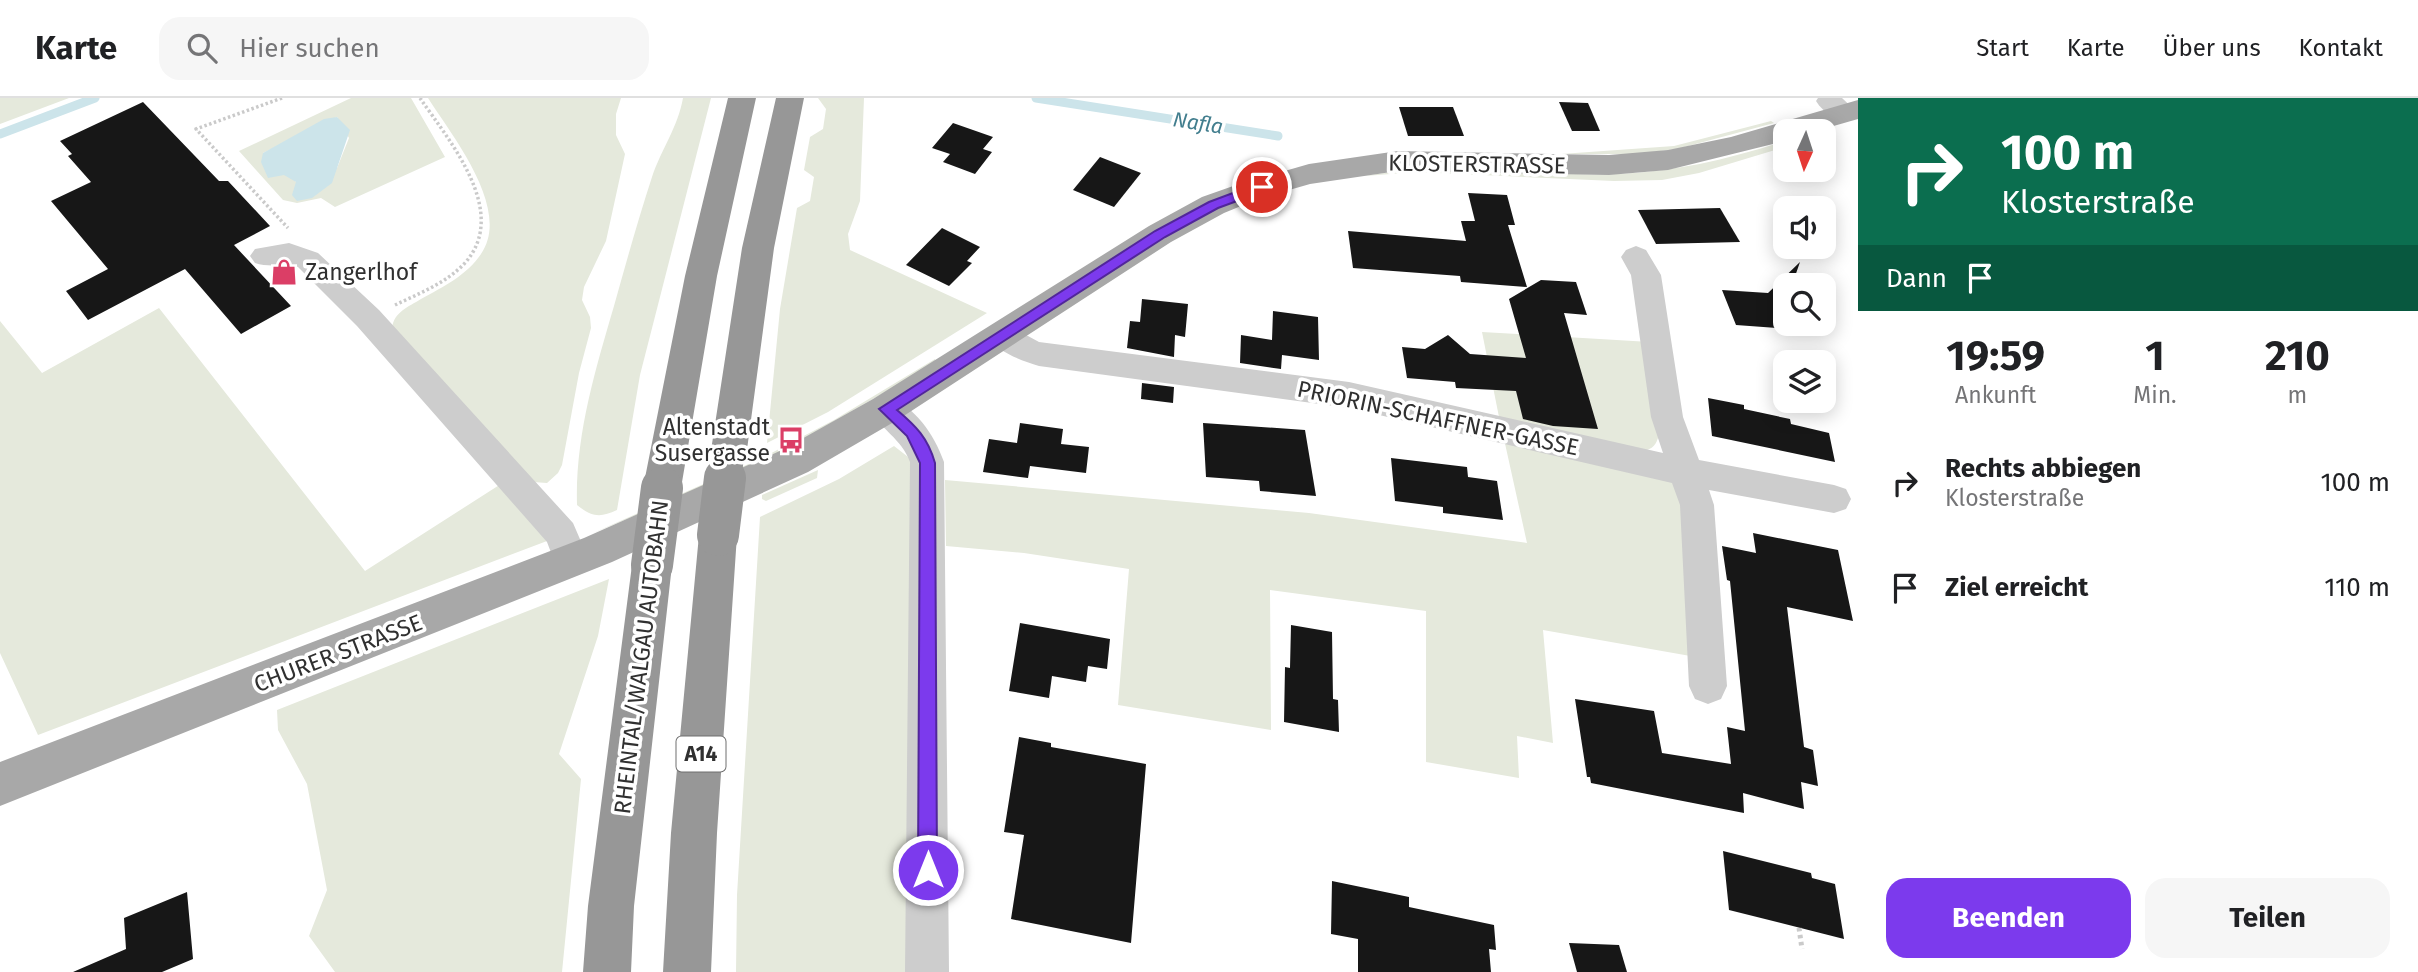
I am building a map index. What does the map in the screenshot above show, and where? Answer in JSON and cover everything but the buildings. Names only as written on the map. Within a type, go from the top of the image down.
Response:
[{"type":"highway","name":"RHEINTAL/WALGAU AUTOBAHN","points":[[607,972],[613,893],[652,565],[668,502],[702,276],[742,98]]},
{"type":"highway","name":"A14","points":[[687,972],[694,832],[718,535],[758,248],[790,98]]},
{"type":"main road","name":"KLOSTERSTRASSE","points":[[668,502],[795,461],[886,409],[1188,218],[1277,182],[1338,168],[1411,160],[1609,165],[1668,160],[1733,146],[1844,107]]},
{"type":"main road","name":"CHURER STRASSE","points":[[0,784],[571,560],[668,502]]},
{"type":"street","points":[[277,255],[308,260],[368,318],[561,534],[571,560]]},
{"type":"street","points":[[1636,257],[1646,275],[1667,417],[1697,505],[1708,686]]},
{"type":"street","name":"PRIORIN-SCHAFFNER-GASSE","points":[[1002,334],[1029,351],[1039,354],[1349,395],[1686,472],[1834,499]]},
{"type":"street","points":[[886,409],[912,432],[922,446],[927,463],[927,972]]},
{"type":"path","points":[[277,255],[291,240],[286,223],[197,130],[282,98]]},
{"type":"path","points":[[368,318],[445,279],[464,264],[475,252],[483,227],[480,201],[466,171],[420,98]]},
{"type":"path","points":[[1799,928],[1802,949]]},
{"type":"shaded area","points":[[0,98],[69,98],[0,124]]},
{"type":"shaded area","points":[[351,98],[411,98],[445,157],[335,207],[321,198],[297,203],[283,200],[239,151]],"holes":[[[337,117],[349,138],[337,168],[296,182],[263,153]]]},
{"type":"shaded area","points":[[428,98],[621,98],[616,114],[616,135],[625,154],[606,241],[584,287],[582,300],[590,317],[591,328],[579,373],[562,465],[547,483],[533,482],[392,328],[393,322],[402,311],[469,268],[481,254],[489,236],[489,216],[475,173]]},
{"type":"shaded area","points":[[683,98],[711,98],[640,375],[617,510],[596,515],[577,505],[579,454],[588,404],[647,193]]},
{"type":"shaded area","points":[[818,98],[864,98],[860,201],[848,234],[850,250],[987,313],[828,412],[767,443],[780,309],[797,208],[810,201],[814,177],[804,170],[810,137],[823,129],[826,109]]},
{"type":"shaded area","points":[[1773,122],[1677,149],[1636,154],[1561,154],[1674,146]]},
{"type":"shaded area","points":[[1773,145],[1773,151],[1699,173],[1662,180],[1614,181],[1416,172],[1365,176],[1427,170],[1639,173],[1744,153]]},
{"type":"shaded area","points":[[159,308],[365,571],[504,482],[547,541],[38,735],[0,653],[0,321],[42,373]]},
{"type":"shaded area","points":[[1482,332],[1650,342],[1659,435],[1655,444],[1643,451],[1500,422]]},
{"type":"shaded area","points":[[935,359],[936,363],[759,464],[591,534],[762,458],[834,420]]},
{"type":"shaded area","points":[[1504,439],[1680,484],[1696,657],[1543,630],[1553,743],[1517,736],[1519,778],[1426,762],[1426,611],[1270,590],[1271,730],[1118,705],[1129,569],[1024,553],[946,546],[945,480],[1309,513],[1527,543]]},
{"type":"shaded area","points":[[894,446],[912,460],[912,972],[736,972],[737,895],[760,517],[839,479]]},
{"type":"shaded area","points":[[818,470],[817,478],[766,501],[762,499],[762,495]]},
{"type":"shaded area","points":[[609,579],[598,636],[559,754],[581,779],[562,972],[335,972],[309,936],[327,890],[307,784],[278,730],[277,710]]},
{"type":"water","points":[[337,117],[350,130],[332,183],[312,198],[297,201],[292,195],[296,182],[284,175],[268,178],[261,162],[263,153],[324,119]]},
{"type":"waterway","name":"Nafla","points":[[0,134],[95,98]]},
{"type":"waterway","name":"Nafla","points":[[1036,98],[1278,136]]},
{"type":"place","name":"Zangerlhof","points":[[284,272]]},
{"type":"place","name":"Altenstadt Susergasse","points":[[791,440]]},
{"type":"route","points":[[928,870],[927,463],[922,446],[912,432],[886,409],[1160,234],[1213,205],[1262,187]]}]
